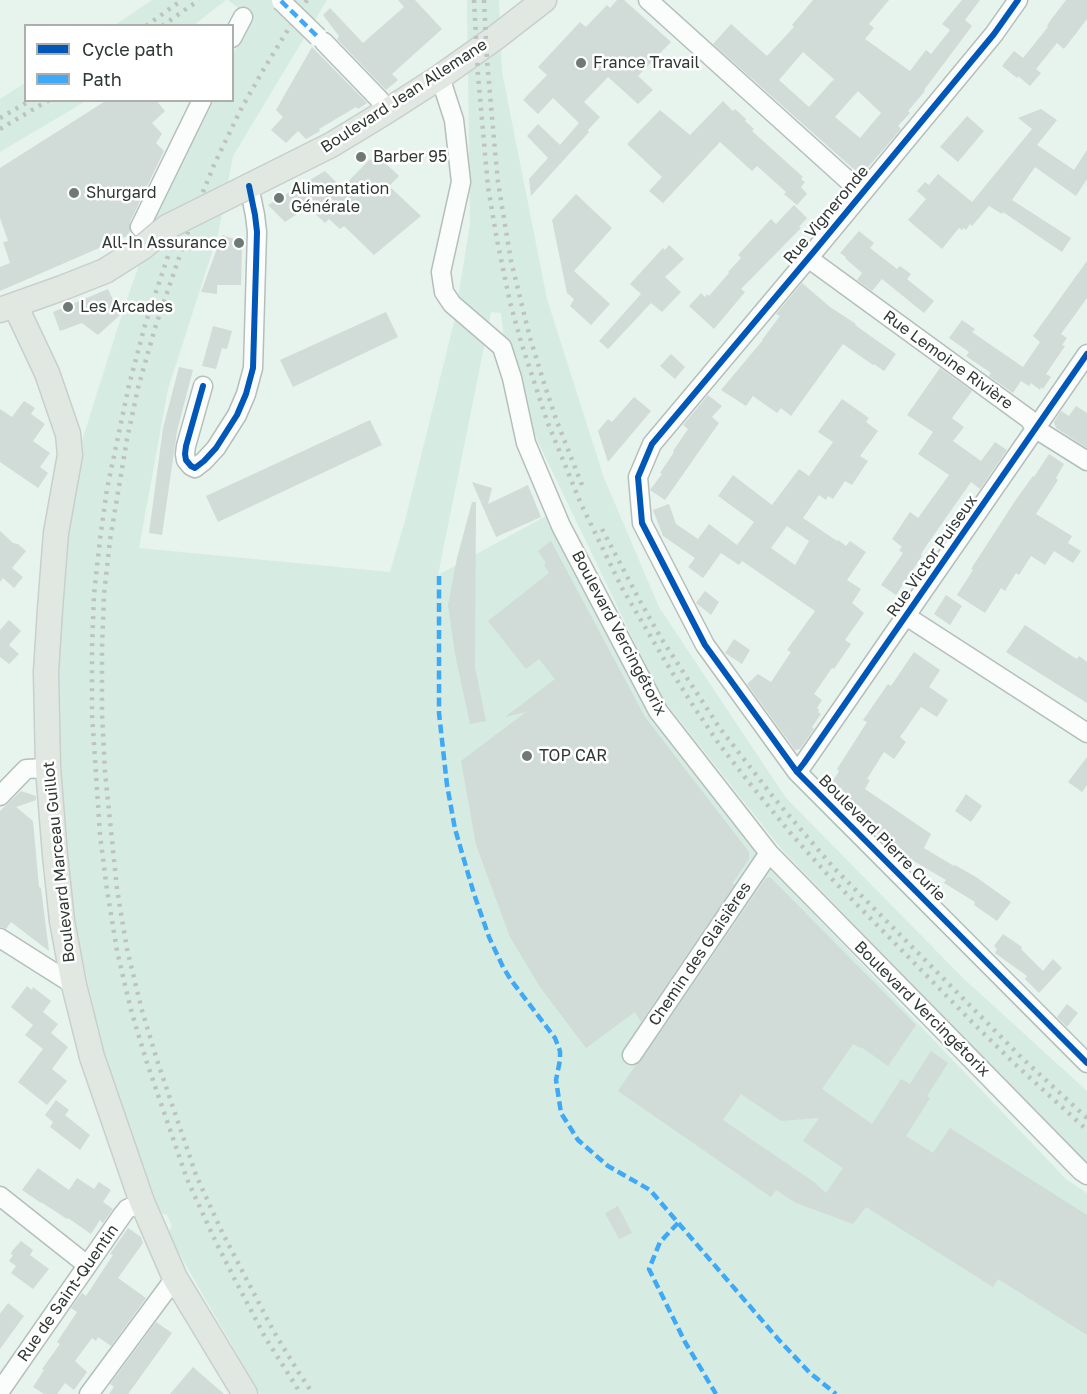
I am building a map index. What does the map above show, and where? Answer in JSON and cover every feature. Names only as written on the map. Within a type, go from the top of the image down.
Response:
[{"type":"main road","name":"Boulevard Jean Allemane","points":[[7,308],[105,271],[143,247],[168,227],[331,145],[440,77],[544,0]]},
{"type":"main road","name":"Boulevard Marceau Guillot","points":[[7,308],[47,373],[68,434],[70,454],[56,532],[46,672],[48,768],[62,921],[74,985],[92,1057],[142,1202],[175,1278],[245,1394]]},
{"type":"street","points":[[648,0],[862,193]]},
{"type":"street","name":"Rue Vigneronde","points":[[652,444],[994,34],[1018,0]]},
{"type":"street","points":[[281,1],[379,99],[387,111]]},
{"type":"street","points":[[234,34],[243,17]]},
{"type":"street","name":"Boulevard Vercingétorix","points":[[440,77],[454,120],[461,183],[441,272],[444,292],[452,304],[502,347],[512,378],[526,443],[561,526],[658,711],[769,853],[1087,1175]]},
{"type":"street","points":[[152,239],[140,227],[201,102]]},
{"type":"street","points":[[203,386],[185,454],[190,466],[195,468],[216,448],[237,415],[253,368],[257,232],[249,186]]},
{"type":"street","name":"Rue Lemoine Rivière","points":[[808,258],[1029,419],[1036,429],[1087,461]]},
{"type":"street","name":"Rue Victor Puiseux","points":[[797,772],[1087,354]]},
{"type":"street","name":"Boulevard Pierre Curie","points":[[652,444],[638,477],[642,523],[705,645],[797,772],[1087,1063]]},
{"type":"street","points":[[906,616],[1087,733]]},
{"type":"street","points":[[0,796],[26,769],[48,768]]},
{"type":"street","name":"Chemin des Glaisières","points":[[632,1055],[769,853]]},
{"type":"street","points":[[0,938],[74,985]]},
{"type":"street","points":[[0,1196],[87,1265]]},
{"type":"street","name":"Rue de Saint-Quentin","points":[[0,1391],[123,1214],[127,1209],[142,1202]]},
{"type":"street","points":[[88,1394],[175,1278]]},
{"type":"shaded area","points":[[152,0],[226,0],[195,24],[116,24]]},
{"type":"shaded area","points":[[228,0],[327,0],[233,156],[218,234],[168,389],[139,548],[390,572],[406,517],[454,322],[470,224],[467,0],[499,0],[502,72],[547,299],[604,478],[659,607],[786,798],[963,978],[1087,1091],[1087,1162],[1075,1154],[783,851],[661,697],[526,417],[504,339],[501,313],[491,312],[438,575],[546,516],[651,708],[772,870],[1066,1179],[1087,1193],[1087,1394],[260,1394],[176,1248],[169,1231],[172,1226],[167,1215],[161,1213],[105,1065],[71,904],[55,755],[58,597],[81,444],[163,195],[210,102],[234,102],[234,53],[251,18]]},
{"type":"shaded area","points":[[24,84],[24,102],[84,102],[0,152],[0,99]]},
{"type":"building","points":[[398,0],[415,0],[442,29],[392,74],[398,80],[386,90],[337,39],[339,36],[323,15],[330,8],[363,43],[404,7]]},
{"type":"building","points":[[617,0],[624,0],[671,42],[638,76],[653,90],[638,104],[608,77],[584,102],[600,117],[531,196],[529,179],[548,158],[527,136],[538,124],[560,145],[579,123],[553,98],[538,114],[523,100],[547,75],[538,67],[580,22],[586,27],[607,5],[610,8]]},
{"type":"building","points":[[813,0],[889,0],[869,24],[874,28],[865,39],[910,71],[926,50],[931,54],[950,30],[942,24],[962,0],[980,0],[965,20],[972,26],[908,111],[910,113],[898,126],[901,129],[864,172],[858,173],[713,44],[731,24],[767,56],[794,27],[792,25]],"holes":[[[803,52],[834,79],[809,107],[779,80]],[[858,91],[881,113],[860,138],[835,117]]]},
{"type":"building","points":[[1066,0],[1087,0],[1087,19],[1064,49],[1057,43],[1036,69],[1041,73],[1030,86],[1002,66],[1014,51],[1023,58]]},
{"type":"building","points":[[312,47],[367,103],[358,109],[356,107],[306,139],[298,131],[286,143],[271,130],[283,117],[276,110]]},
{"type":"building","points":[[723,101],[746,119],[745,121],[754,129],[752,131],[803,177],[801,179],[805,182],[801,187],[807,194],[797,205],[757,166],[752,171],[720,142],[663,203],[649,191],[662,177],[627,144],[660,110],[690,135]]},
{"type":"building","name":"Shurgard","points":[[104,102],[158,102],[165,111],[152,123],[162,134],[156,143],[164,151],[130,222],[130,231],[127,236],[0,291],[0,267],[10,263],[3,242],[8,241],[0,218],[0,168]]},
{"type":"building","points":[[1041,109],[1057,120],[1037,145],[1074,170],[1087,150],[1087,179],[1076,196],[1035,167],[1012,200],[1071,238],[1062,252],[1003,212],[1002,214],[989,206],[972,226],[970,224],[966,230],[959,228],[942,249],[908,220],[926,199],[917,191],[925,182],[929,185],[938,174],[972,202],[1032,129],[1018,118]]},
{"type":"building","points":[[967,116],[984,131],[958,162],[940,147]]},
{"type":"building","points":[[380,158],[399,176],[389,186],[421,216],[374,255],[344,226],[340,229],[329,219],[325,223],[308,207],[285,222],[268,205],[325,171],[342,188],[370,159],[375,163]]},
{"type":"building","points":[[576,194],[612,228],[574,271],[610,304],[591,325],[570,306],[574,299],[567,293],[552,220]]},
{"type":"building","points":[[794,205],[807,218],[799,227],[801,228],[741,289],[745,292],[714,329],[689,306],[701,293],[705,297],[707,294],[709,296],[741,258],[738,255],[771,219],[776,224]]},
{"type":"building","points":[[859,231],[874,243],[870,248],[897,269],[900,266],[911,274],[907,279],[934,301],[924,313],[882,279],[872,291],[857,280],[862,273],[840,253]]},
{"type":"building","points":[[222,235],[237,240],[242,246],[241,285],[217,285],[217,294],[201,292]]},
{"type":"building","points":[[669,245],[684,259],[665,277],[681,292],[662,312],[651,303],[608,349],[599,341],[641,294],[630,284],[663,248],[665,250]]},
{"type":"building","points":[[1087,261],[1087,298],[1061,334],[1067,338],[1062,345],[1065,346],[1046,374],[1051,377],[1043,389],[1041,387],[1040,390],[1031,383],[1029,386],[1021,381],[1013,393],[989,376],[991,373],[966,356],[969,352],[949,338],[962,320],[975,329],[972,332],[1023,367],[1040,342],[1033,336]]},
{"type":"building","points":[[802,283],[830,307],[896,354],[884,371],[843,344],[791,416],[781,408],[777,413],[753,396],[746,406],[721,390],[763,340],[780,316],[776,314]]},
{"type":"building","points":[[108,289],[120,315],[98,335],[82,323],[60,331],[53,312]]},
{"type":"building","points":[[386,312],[398,337],[293,387],[280,360]]},
{"type":"building","points":[[213,326],[232,331],[227,349],[222,348],[216,369],[202,366]]},
{"type":"building","points":[[671,354],[685,367],[675,379],[660,366]]},
{"type":"building","points":[[179,367],[193,370],[177,431],[162,535],[149,533],[163,428]]},
{"type":"building","points":[[940,368],[972,391],[952,418],[964,427],[953,441],[981,461],[995,442],[1007,450],[980,489],[971,482],[924,549],[922,556],[896,595],[881,585],[903,553],[899,550],[902,547],[892,539],[910,512],[918,518],[949,475],[918,454],[933,432],[907,415]]},
{"type":"building","points":[[708,395],[722,406],[712,417],[719,423],[665,500],[650,490],[688,429],[683,425]]},
{"type":"building","points":[[634,397],[651,411],[608,462],[598,431],[608,419],[612,422]]},
{"type":"building","points":[[842,399],[869,418],[866,422],[878,431],[860,456],[868,461],[852,485],[845,481],[833,499],[828,496],[826,500],[819,495],[803,518],[846,546],[850,541],[866,552],[847,580],[861,589],[852,603],[864,613],[845,640],[851,644],[814,694],[822,700],[817,708],[821,714],[800,749],[795,750],[747,684],[758,674],[771,682],[791,652],[787,650],[815,611],[742,561],[739,565],[721,553],[703,578],[688,567],[695,558],[663,536],[653,510],[669,504],[676,524],[698,539],[709,524],[737,545],[754,522],[718,496],[733,475],[772,505],[799,469],[809,476],[833,442],[818,432]],"holes":[[[787,526],[809,541],[795,565],[771,548]]]},
{"type":"building","points":[[24,401],[35,408],[31,414],[45,424],[33,441],[50,453],[40,467],[48,473],[38,488],[0,462],[0,409],[12,417]]},
{"type":"building","points":[[1076,406],[1087,413],[1087,448],[1056,428],[1054,422],[1061,411],[1069,416]]},
{"type":"building","points":[[370,420],[382,445],[218,522],[206,496]]},
{"type":"building","points":[[1049,454],[1064,464],[1056,478],[1058,480],[1036,514],[1072,536],[1068,543],[1081,551],[1073,563],[1054,551],[1045,565],[1031,556],[1019,575],[1016,573],[1005,591],[1001,588],[985,613],[957,595],[1015,501]]},
{"type":"building","points":[[472,482],[492,488],[488,504],[528,485],[541,517],[496,537]]},
{"type":"building","points":[[472,502],[476,502],[475,667],[486,721],[470,724],[455,654],[448,605],[457,558]]},
{"type":"building","points":[[0,531],[26,551],[12,568],[23,577],[14,588],[3,578],[0,582]]},
{"type":"building","points":[[551,541],[645,717],[749,852],[749,859],[732,884],[735,884],[641,1022],[635,1012],[586,1048],[540,987],[510,937],[476,845],[461,761],[526,712],[505,717],[555,679],[539,659],[526,669],[488,621],[549,573],[538,551]]},
{"type":"building","points":[[705,591],[719,602],[711,615],[696,603]]},
{"type":"building","points":[[946,595],[962,606],[950,625],[934,614]]},
{"type":"building","points":[[9,620],[21,631],[9,645],[19,654],[9,664],[0,657],[0,630]]},
{"type":"building","points":[[1025,625],[1077,659],[1079,656],[1087,662],[1087,703],[1006,652]]},
{"type":"building","points":[[734,639],[750,650],[742,664],[725,653]]},
{"type":"building","points":[[914,652],[940,670],[929,687],[948,700],[937,717],[921,707],[900,737],[906,742],[894,759],[884,752],[867,779],[870,780],[865,789],[931,834],[924,848],[976,877],[1011,902],[997,921],[974,905],[975,902],[944,883],[946,880],[895,850],[897,845],[875,832],[877,828],[857,816],[862,808],[829,787],[839,771],[837,769],[867,722],[863,720],[888,684],[891,686]]},
{"type":"building","points":[[1087,757],[1087,785],[1082,792],[1068,782]]},
{"type":"building","points":[[21,791],[36,796],[36,800],[16,807],[33,821],[39,887],[41,888],[49,951],[11,922],[6,929],[0,927],[0,811]]},
{"type":"building","points":[[966,794],[982,806],[971,822],[955,811]]},
{"type":"building","points":[[770,877],[916,1025],[888,1066],[853,1044],[822,1089],[872,1124],[901,1079],[910,1084],[931,1051],[948,1063],[927,1096],[930,1098],[906,1136],[933,1153],[950,1128],[1087,1215],[1087,1335],[998,1279],[993,1287],[866,1207],[853,1224],[796,1203],[776,1190],[771,1197],[618,1091],[766,878]],"holes":[[[741,1094],[781,1121],[819,1118],[803,1141],[843,1168],[826,1193],[814,1182],[723,1120]]]},
{"type":"building","points":[[1003,934],[1022,947],[1021,949],[1043,971],[1053,959],[1062,968],[1039,993],[1025,979],[1027,976],[995,953],[997,949],[994,946]]},
{"type":"building","points":[[27,986],[32,990],[33,987],[51,1001],[43,1012],[58,1024],[51,1033],[68,1047],[52,1069],[67,1081],[47,1105],[18,1082],[43,1049],[25,1035],[33,1025],[11,1007]]},
{"type":"building","points":[[1067,1004],[1078,1013],[1067,1027],[1057,1017]]},
{"type":"building","points":[[56,1100],[69,1110],[65,1115],[90,1135],[80,1150],[50,1127],[53,1122],[45,1115]]},
{"type":"building","points":[[38,1168],[69,1190],[77,1178],[94,1189],[99,1182],[111,1190],[103,1202],[113,1209],[103,1223],[100,1220],[91,1234],[22,1190]]},
{"type":"building","points":[[618,1206],[632,1233],[619,1239],[605,1213]]},
{"type":"building","points":[[128,1228],[141,1237],[143,1243],[118,1278],[146,1298],[111,1346],[98,1337],[96,1341],[92,1338],[75,1361],[87,1372],[74,1390],[65,1383],[57,1394],[44,1394],[33,1387],[44,1370],[42,1369],[60,1344],[57,1342],[77,1312],[71,1308],[82,1293],[86,1296]]},
{"type":"building","points":[[21,1241],[33,1250],[30,1255],[49,1269],[33,1289],[11,1273],[16,1266],[9,1261],[13,1255],[11,1254]]},
{"type":"building","points":[[8,1303],[24,1316],[0,1349],[0,1314]]},
{"type":"building","points":[[156,1322],[172,1333],[128,1394],[109,1394],[114,1387],[110,1384]]},
{"type":"building","points":[[193,1367],[224,1394],[170,1394]]},
{"type":"railway","points":[[149,24],[182,0]]},
{"type":"railway","points":[[165,24],[199,0]]},
{"type":"railway","points":[[307,0],[240,111],[214,165],[194,214],[155,328],[138,388],[127,439],[110,540],[104,595],[102,714],[105,772],[117,889],[127,949],[157,1060],[196,1175],[222,1232],[274,1332],[313,1394]]},
{"type":"railway","points":[[474,0],[488,187],[510,302],[547,421],[581,504],[622,588],[665,661],[719,744],[793,836],[827,874],[978,1028],[1087,1130]]},
{"type":"railway","points":[[484,0],[498,182],[511,261],[544,383],[582,485]]},
{"type":"railway","points":[[0,118],[28,102]]},
{"type":"railway","points":[[0,129],[46,102]]},
{"type":"railway","points":[[188,206],[145,325],[129,385],[107,489],[100,539],[94,595],[92,648],[92,714],[100,835],[117,951],[131,1010],[187,1179],[213,1236],[265,1337],[301,1394]]},
{"type":"railway","points":[[602,529],[661,638],[719,727],[774,798],[833,867],[1023,1059],[1087,1118]]},
{"type":"marked path","points":[[281,1],[318,37]]},
{"type":"marked path","points":[[439,576],[439,713],[447,785],[455,829],[474,894],[489,937],[503,967],[555,1038],[560,1051],[556,1080],[561,1113],[578,1140],[608,1166],[650,1190],[778,1339],[810,1373],[836,1394]]},
{"type":"marked path","points":[[678,1223],[660,1242],[649,1269],[685,1342],[716,1394]]},
{"type":"cycle path","points":[[1018,0],[994,34],[652,444],[638,477],[642,523],[705,645],[797,772],[1087,1063]]},
{"type":"cycle path","points":[[203,386],[185,454],[186,460],[195,468],[216,448],[237,415],[253,368],[257,232],[249,186]]},
{"type":"cycle path","points":[[797,772],[1087,354]]},
{"type":"place","name":"France Travail","points":[[581,63]]},
{"type":"place","name":"Barber 95","points":[[361,157]]},
{"type":"place","name":"Shurgard","points":[[74,193]]},
{"type":"place","name":"Alimentation Générale","points":[[279,198]]},
{"type":"place","name":"All-In Assurance","points":[[239,243]]},
{"type":"place","name":"Les Arcades","points":[[68,307]]},
{"type":"place","name":"TOP CAR","points":[[527,756]]}]
